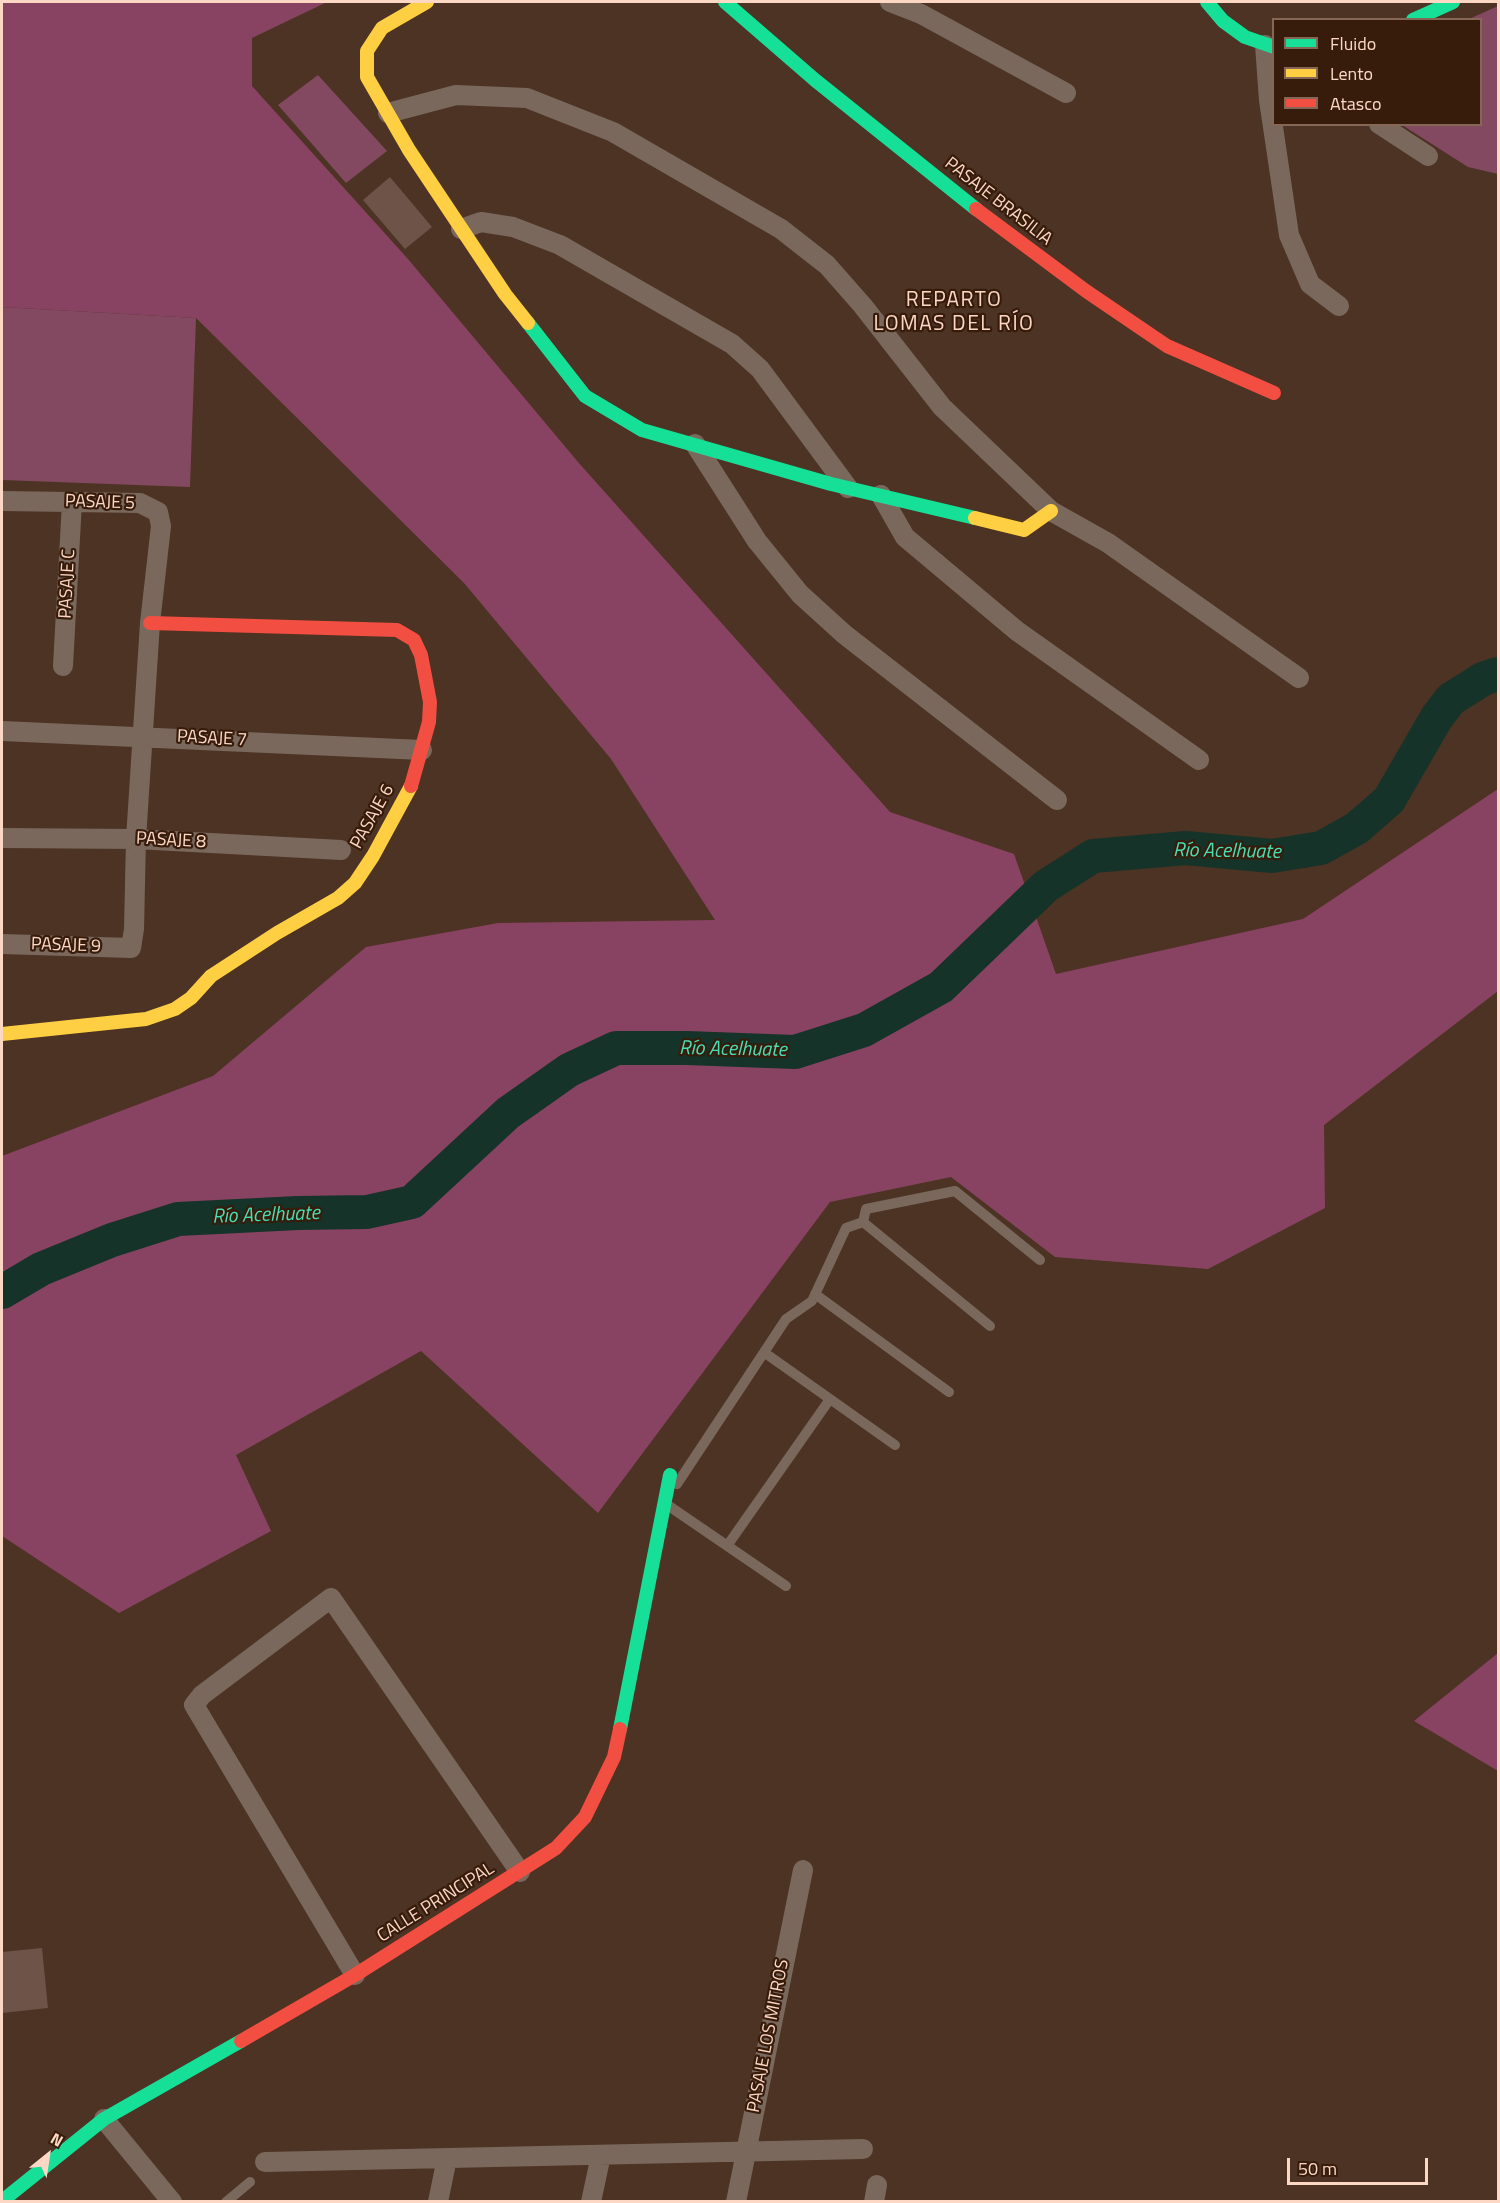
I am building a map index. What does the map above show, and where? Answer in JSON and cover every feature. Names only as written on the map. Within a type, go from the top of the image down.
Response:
[{"type":"street","points":[[427,2],[382,28],[367,51],[367,77],[409,150],[505,294],[585,396],[642,429],[848,488],[1024,530],[1051,511]]},
{"type":"street","name":"PASAJE BRASILIA","points":[[725,2],[815,80],[970,205],[1086,291],[1167,346],[1274,393]]},
{"type":"street","points":[[890,2],[921,14],[1065,93]]},
{"type":"street","points":[[1207,2],[1223,21],[1245,37],[1269,46],[1269,100],[1272,120]]},
{"type":"street","points":[[1417,18],[1453,2]]},
{"type":"street","points":[[388,113],[456,95],[527,98],[613,132],[781,229],[827,265],[863,306],[942,407],[1051,511],[1108,543],[1299,678]]},
{"type":"street","points":[[1273,126],[1289,236],[1310,284],[1339,306]]},
{"type":"street","points":[[1382,126],[1428,156]]},
{"type":"street","points":[[461,229],[481,222],[513,227],[560,245],[732,344],[760,369],[848,488]]},
{"type":"street","points":[[695,444],[757,541],[800,594],[844,634],[1058,800]]},
{"type":"street","points":[[881,495],[905,537],[1017,631],[1199,760]]},
{"type":"street","name":"PASAJE 5","points":[[2,501],[140,503],[158,512],[160,526],[150,623]]},
{"type":"street","name":"PASAJE C","points":[[63,666],[72,502]]},
{"type":"street","points":[[136,839],[150,623]]},
{"type":"street","name":"PASAJE 6","points":[[2,1034],[146,1019],[175,1009],[191,998],[211,976],[269,938],[338,898],[355,883],[373,856],[411,786],[423,750],[429,722],[430,702],[421,655],[414,640],[397,630],[150,623]]},
{"type":"street","name":"PASAJE 7","points":[[2,731],[423,750]]},
{"type":"street","name":"PASAJE 8","points":[[2,838],[136,839],[341,850]]},
{"type":"street","name":"PASAJE 9","points":[[2,944],[131,948],[134,929],[136,839]]},
{"type":"street","name":"CALLE PRINCIPAL","points":[[2,2202],[104,2119],[355,1975],[520,1872],[556,1848],[585,1817],[614,1757],[670,1475]]},
{"type":"street","points":[[355,1975],[194,1705],[202,1695],[331,1598],[520,1872]]},
{"type":"street","name":"PASAJE LOS MITROS","points":[[736,2202],[802,1870]]},
{"type":"street","points":[[104,2119],[172,2202]]},
{"type":"street","points":[[265,2162],[863,2149]]},
{"type":"street","points":[[591,2202],[601,2155]]},
{"type":"street","points":[[438,2202],[447,2158]]},
{"type":"lane","points":[[863,1222],[866,1209],[955,1191],[1040,1260]]},
{"type":"lane","points":[[786,1586],[664,1503],[786,1319],[812,1301],[846,1228],[863,1222]]},
{"type":"lane","points":[[863,1222],[990,1326]]},
{"type":"lane","points":[[815,1294],[949,1392]]},
{"type":"lane","points":[[765,1353],[895,1445]]},
{"type":"lane","points":[[727,1546],[830,1399]]},
{"type":"lane","points":[[226,2202],[250,2182]]},
{"type":"shaded area","points":[[2,2],[327,2],[252,38],[252,86],[408,259],[578,462],[890,812],[1014,854],[1056,974],[1303,919],[1498,789],[1498,991],[1324,1125],[1325,1208],[1208,1269],[1055,1257],[951,1177],[830,1202],[598,1513],[421,1351],[236,1455],[271,1531],[119,1613],[2,1536],[2,1156],[213,1076],[366,947],[498,923],[715,920],[611,759],[464,583],[196,318],[2,307]]},
{"type":"shaded area","points":[[1498,6],[1498,174],[1468,167],[1404,126],[1482,126],[1482,18],[1471,18]]},
{"type":"shaded area","points":[[318,75],[387,151],[346,183],[278,105]]},
{"type":"shaded area","points":[[2,307],[196,318],[190,487],[2,480]]},
{"type":"shaded area","points":[[1498,1653],[1498,1771],[1414,1721]]},
{"type":"building","points":[[390,177],[432,227],[405,249],[363,200]]},
{"type":"building","points":[[42,1948],[48,2008],[2,2013],[2,1952]]},
{"type":"waterway","name":"Río Acelhuate","points":[[2,1292],[41,1269],[112,1240],[178,1219],[367,1212],[412,1202],[508,1113],[569,1070],[616,1048],[795,1052],[864,1030],[941,987],[1046,886],[1093,856],[1186,848],[1272,856],[1321,848],[1357,828],[1389,800],[1437,717],[1451,699],[1483,679],[1498,674]]},
{"type":"traffic: fast","points":[[725,2],[815,80],[976,209]]},
{"type":"traffic: fast","points":[[1207,2],[1223,21],[1245,37],[1272,46]]},
{"type":"traffic: fast","points":[[1417,18],[1453,2]]},
{"type":"traffic: fast","points":[[528,323],[585,396],[642,430],[831,484],[975,518]]},
{"type":"traffic: fast","points":[[620,1729],[670,1475]]},
{"type":"traffic: fast","points":[[2,2201],[104,2119],[241,2041]]},
{"type":"traffic: slow","points":[[427,2],[382,28],[367,51],[367,77],[409,150],[505,294],[528,323]]},
{"type":"traffic: slow","points":[[975,518],[1024,530],[1051,511]]},
{"type":"traffic: slow","points":[[2,1034],[146,1019],[175,1009],[191,998],[211,976],[277,933],[338,898],[355,883],[373,856],[411,786]]},
{"type":"traffic: jam","points":[[976,209],[1086,291],[1167,346],[1274,393]]},
{"type":"traffic: jam","points":[[150,623],[397,630],[414,640],[421,655],[430,702],[429,722],[411,786]]},
{"type":"traffic: jam","points":[[241,2041],[355,1975],[556,1848],[585,1817],[614,1757],[620,1729]]},
{"type":"district","name":"REPARTO LOMAS DEL RÍO","points":[[954,313]]}]
